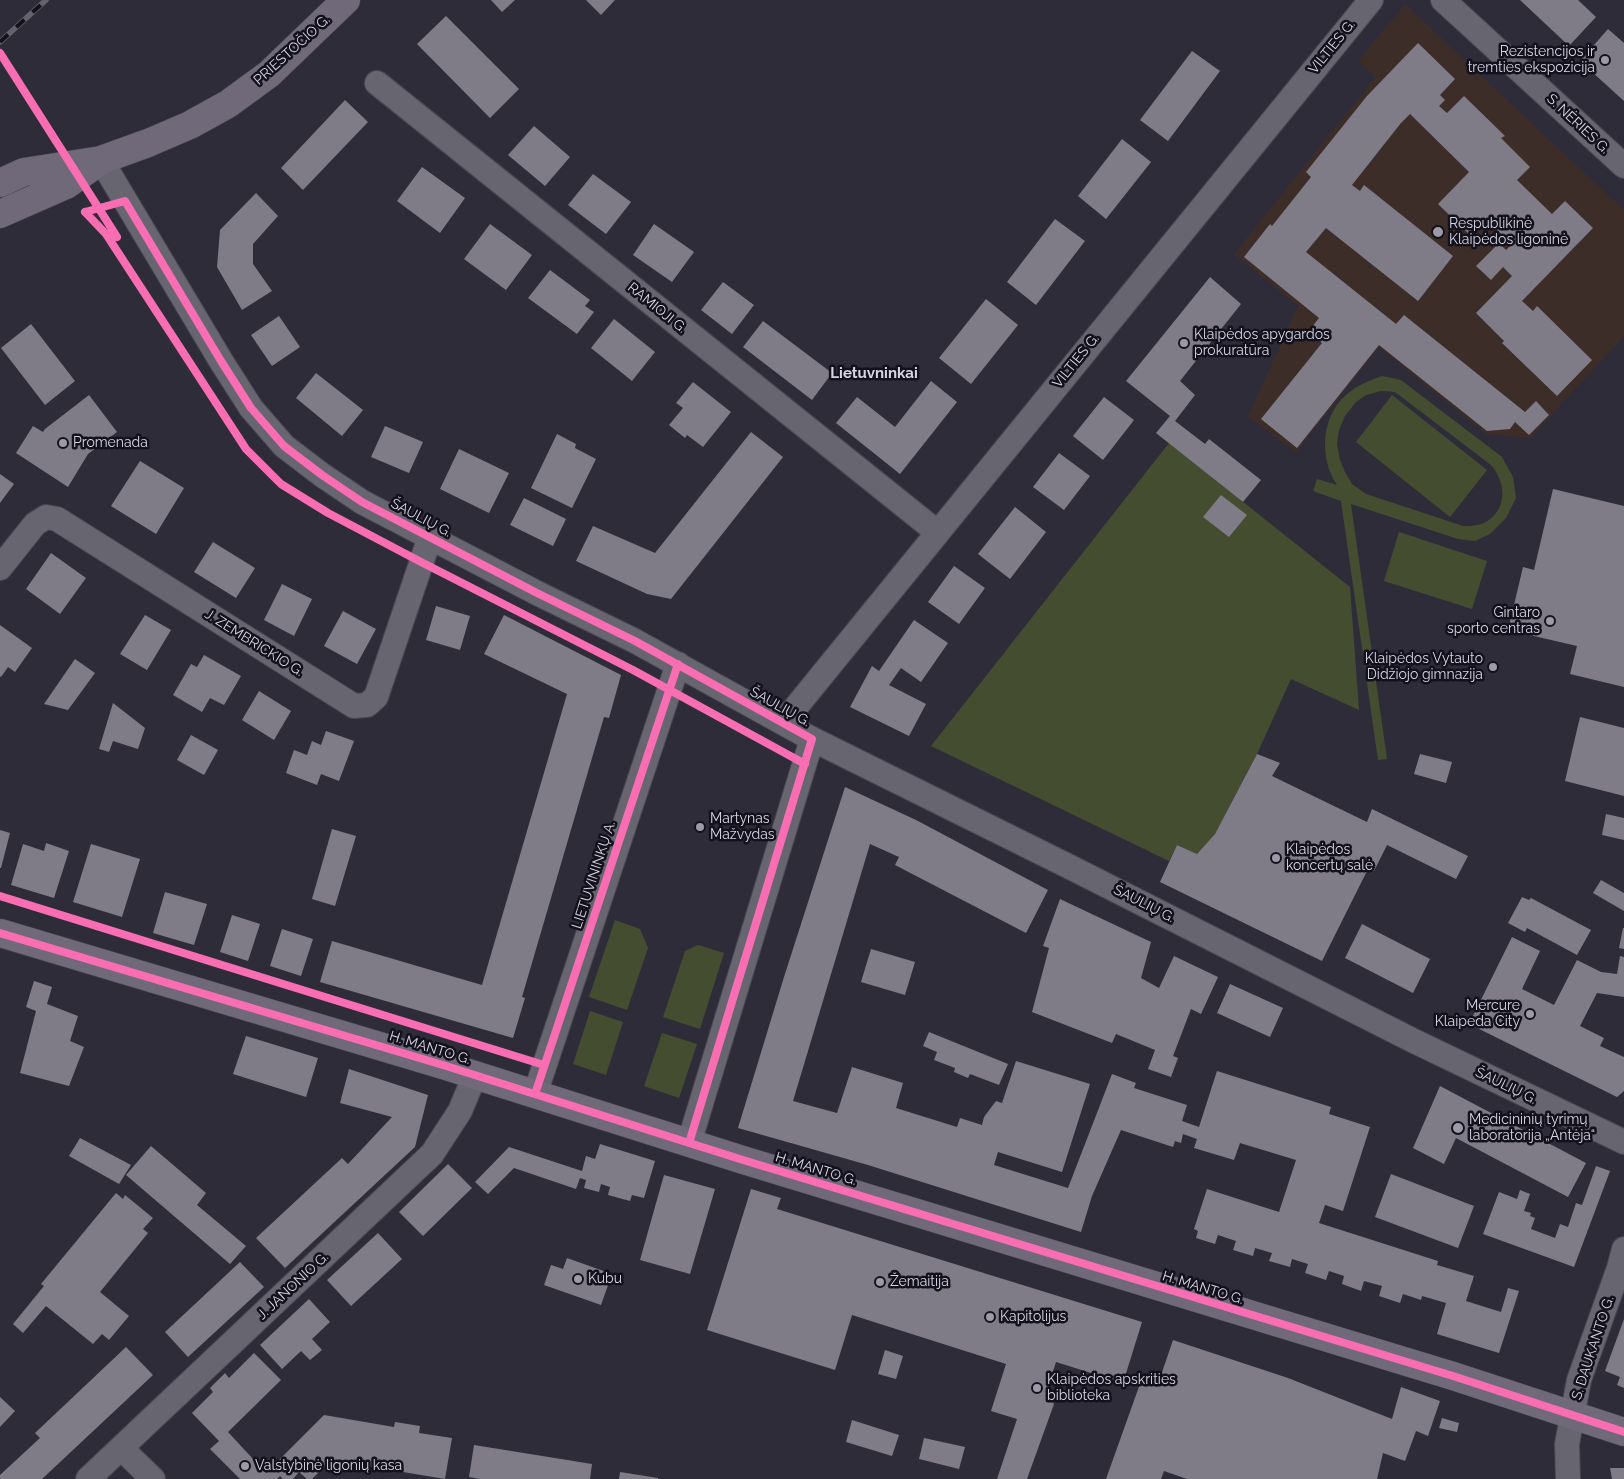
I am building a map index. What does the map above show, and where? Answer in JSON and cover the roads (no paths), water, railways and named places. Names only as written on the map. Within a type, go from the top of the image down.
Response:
[{"type":"main road","name":"PRIESTOČIO G.","points":[[101,160],[190,125],[228,104],[269,74],[346,0]]},
{"type":"main road","points":[[0,182],[24,172],[101,160]]},
{"type":"main road","points":[[0,214],[66,185],[101,160]]},
{"type":"main road","name":"H. MANTO G.","points":[[0,933],[475,1075],[690,1143],[1453,1376],[1624,1432]]},
{"type":"street","name":"VILTIES G.","points":[[783,723],[1371,0]]},
{"type":"street","name":"S. NĖRIES G.","points":[[1443,0],[1624,166]]},
{"type":"street","name":"RAMIOJI G.","points":[[377,83],[937,532]]},
{"type":"street","name":"ŠAULIŲ G.","points":[[101,160],[251,408],[284,446],[362,502],[678,664],[812,739],[1070,866],[1414,1041],[1624,1142]]},
{"type":"street","name":"J. ZEMBRICKIO G.","points":[[0,568],[35,524],[46,517],[57,519],[354,706],[367,705],[376,697],[430,537]]},
{"type":"street","name":"LIETUVININKŲ A.","points":[[535,1094],[678,664]]},
{"type":"street","points":[[690,1143],[812,739]]},
{"type":"street","name":"J. JANONIO G.","points":[[88,1479],[432,1154],[460,1111],[475,1075]]},
{"type":"street","name":"S. DAUKANTO G.","points":[[1568,1479],[1567,1444],[1580,1380],[1622,1262]]},
{"type":"street","points":[[121,1448],[153,1479]]},
{"type":"railway","points":[[0,42],[46,0]]},
{"type":"place","name":"Rezistencijos ir tremties ekspozicija","points":[[1605,60]]},
{"type":"place","name":"Respublikinė Klaipėdos ligoninė","points":[[1438,232]]},
{"type":"place","name":"Klaipėdos apygardos prokuratūra","points":[[1184,343]]},
{"type":"place","name":"Promenada","points":[[63,443]]},
{"type":"place","name":"Gintaro sporto centras","points":[[1550,621]]},
{"type":"place","name":"Klaipėdos Vytauto Didžiojo gimnazija","points":[[1493,667]]},
{"type":"place","name":"Martynas Mažvydas","points":[[700,827]]},
{"type":"place","name":"Klaipėdos koncertų salė","points":[[1276,858]]},
{"type":"place","name":"Mercure Klaipeda City","points":[[1530,1014]]},
{"type":"place","name":"Medicininių tyrimų laboratorija „Antėja“","points":[[1458,1128]]},
{"type":"place","name":"Kubu","points":[[578,1279]]},
{"type":"place","name":"Žemaitija","points":[[880,1282]]},
{"type":"place","name":"Kapitolijus","points":[[990,1317]]},
{"type":"place","name":"Klaipėdos apskrities biblioteka","points":[[1037,1388]]},
{"type":"place","name":"Valstybinė ligonių kasa","points":[[245,1466]]},
{"type":"district","name":"Lietuvninkai","points":[[874,373]]}]
